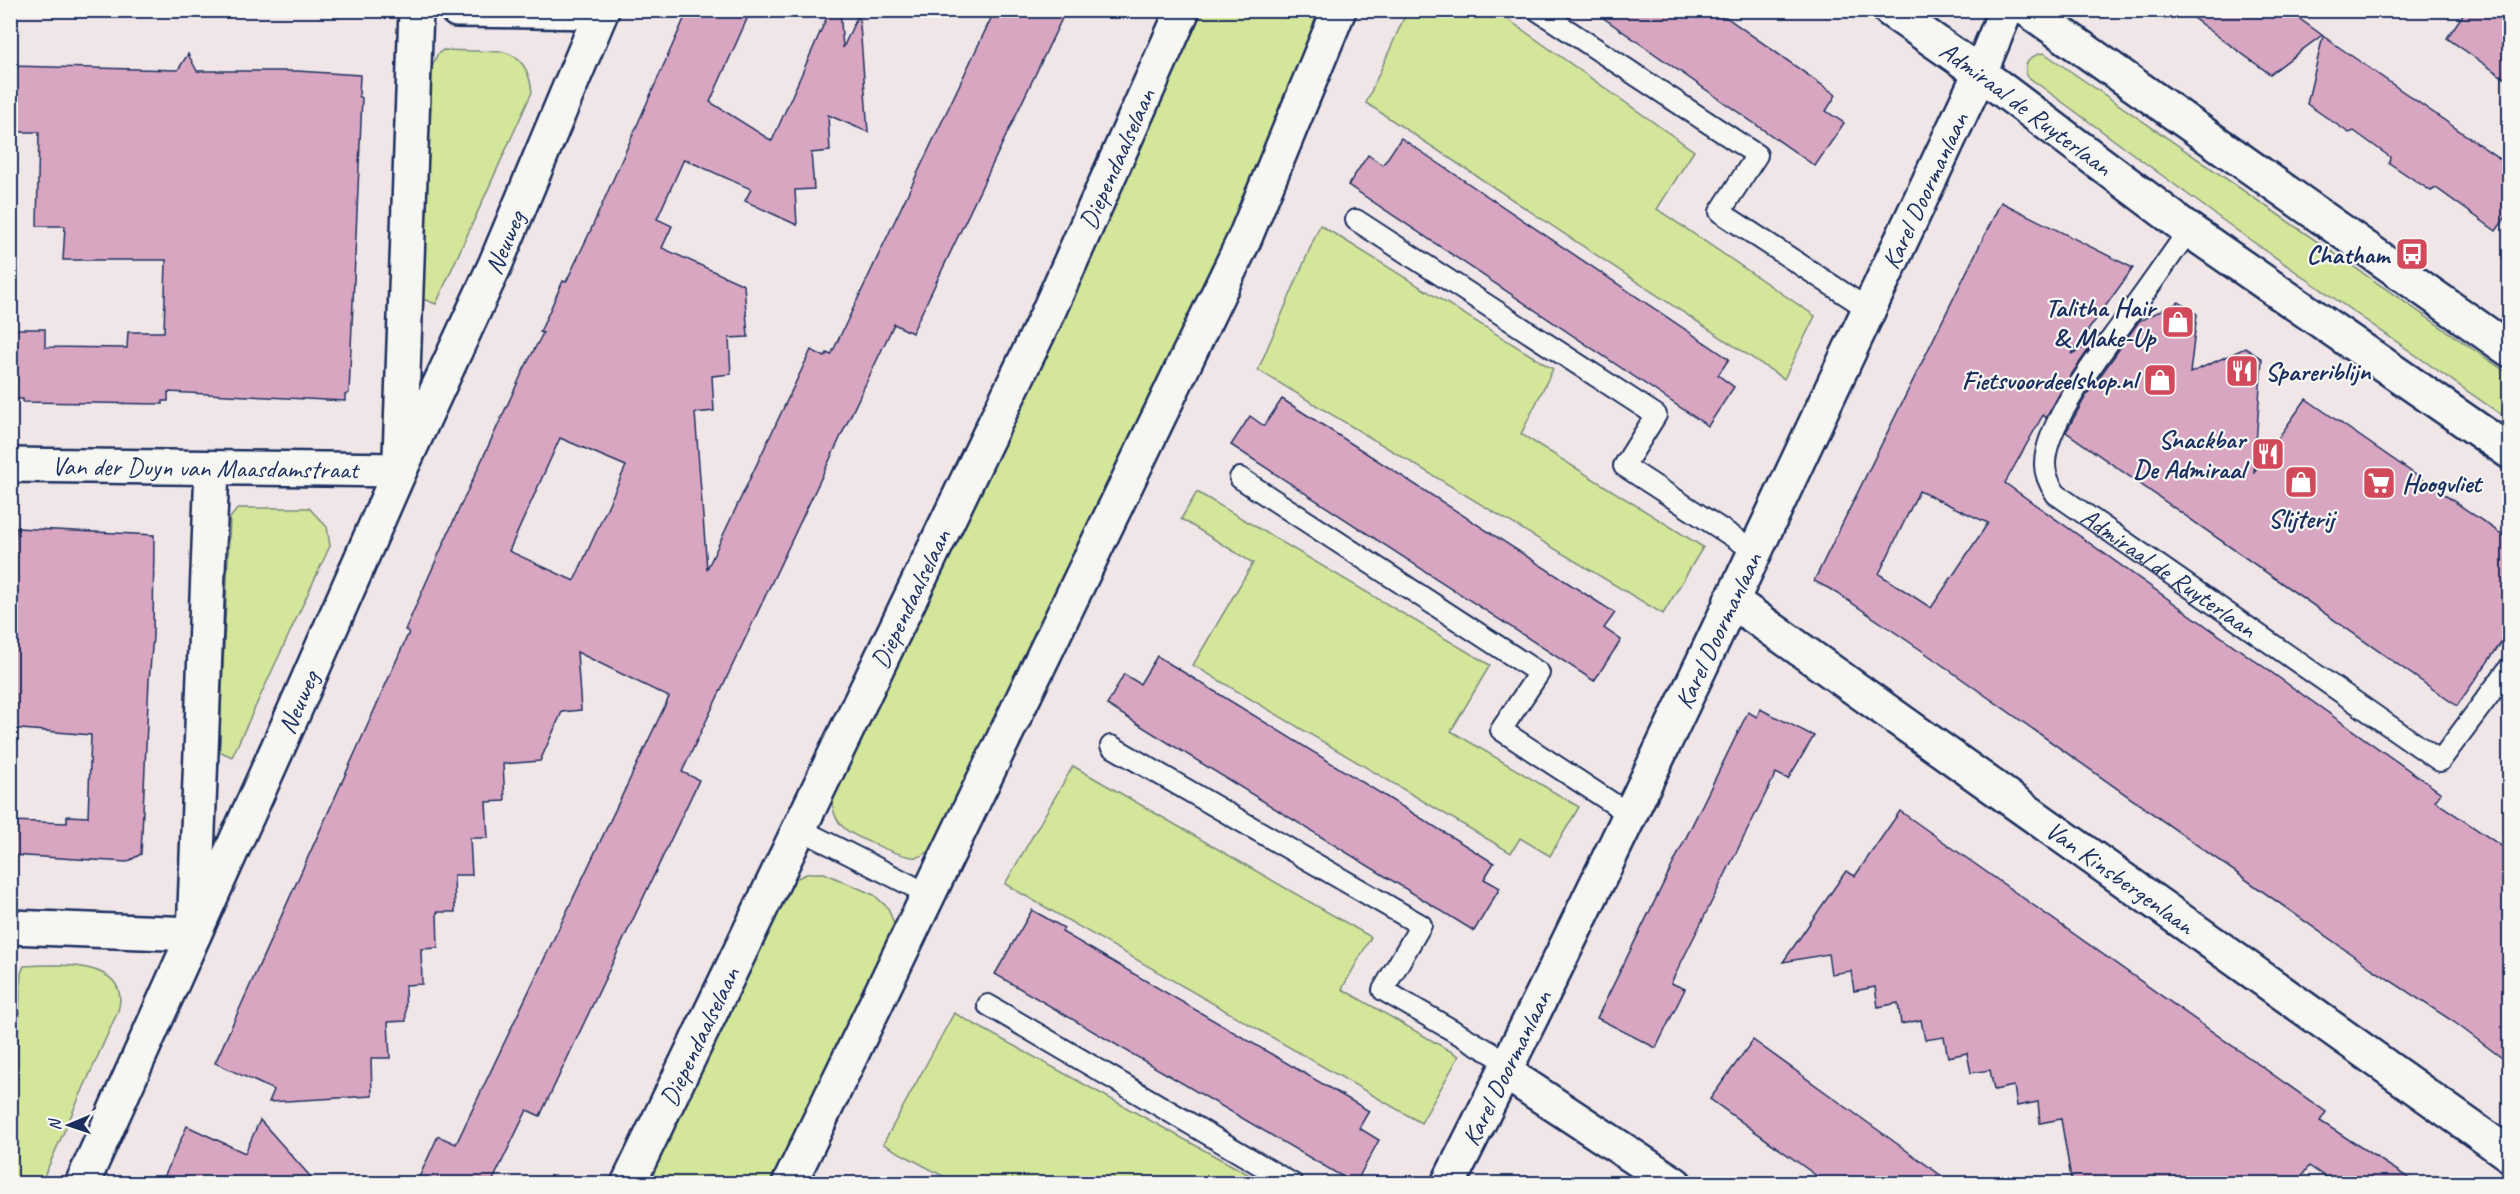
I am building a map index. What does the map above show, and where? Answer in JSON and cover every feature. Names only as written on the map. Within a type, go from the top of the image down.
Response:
[{"type":"street","name":"Neuweg","points":[[400,470],[416,10]]},
{"type":"street","points":[[457,10],[601,11]]},
{"type":"street","name":"Diependaalselaan","points":[[628,1184],[1045,319],[1183,10]]},
{"type":"street","points":[[789,1184],[1244,240],[1339,10]]},
{"type":"street","name":"Admiraal de Ruyterlaan","points":[[1890,10],[1980,73],[2189,230],[2510,452]]},
{"type":"street","name":"Karel Doormanlaan","points":[[1448,1184],[1507,1068],[1755,550],[1980,73],[2006,10]]},
{"type":"street","points":[[2028,10],[2510,350]]},
{"type":"street","name":"Neuweg","points":[[82,1184],[400,470],[495,266],[601,11]]},
{"type":"street","name":"Van der Duyn van Maasdamstraat","points":[[10,465],[400,470]]},
{"type":"street","name":"Neuweg","points":[[194,934],[212,468]]},
{"type":"street","name":"Van Kinsbergenlaan","points":[[1731,600],[2510,1155]]},
{"type":"street","points":[[11,935],[194,934]]},
{"type":"street","points":[[1507,1068],[1675,1184]]},
{"type":"lane","points":[[1538,10],[1757,155],[1720,212],[1868,309]]},
{"type":"lane","points":[[1356,220],[1656,415],[1624,466],[1755,550]]},
{"type":"lane","name":"Admiraal de Ruyterlaan","points":[[2189,230],[2079,384],[2058,423],[2048,445],[2044,464],[2047,480],[2056,494],[2440,761],[2510,667]]},
{"type":"lane","points":[[1240,478],[1539,673],[1501,730],[1629,814]]},
{"type":"lane","points":[[1110,746],[1421,925],[1383,990],[1507,1068]]},
{"type":"lane","points":[[800,829],[928,894]]},
{"type":"lane","points":[[988,1005],[1293,1184]]},
{"type":"green space","points":[[1197,11],[1327,11],[1236,220],[940,842],[927,853],[917,857],[890,851],[856,836],[843,827],[833,809],[834,788]]},
{"type":"green space","points":[[1407,11],[1496,11],[1694,151],[1657,209],[1815,316],[1784,379],[1366,103]]},
{"type":"green space","points":[[443,50],[511,54],[524,67],[532,92],[436,304],[423,299],[432,67],[437,55]]},
{"type":"green space","points":[[2044,53],[2509,374],[2509,420],[2239,232],[2027,76],[2026,67],[2029,60]]},
{"type":"green space","points":[[1320,225],[1553,369],[1521,434],[1703,547],[1663,614],[1258,370]]},
{"type":"green space","points":[[1197,492],[1490,665],[1451,731],[1579,807],[1550,856],[1520,838],[1511,853],[1193,665],[1253,563],[1181,519]]},
{"type":"green space","points":[[238,508],[309,508],[327,527],[330,546],[232,757],[219,751],[230,518]]},
{"type":"green space","points":[[1073,766],[1371,937],[1342,989],[1459,1056],[1421,1123],[1005,884]]},
{"type":"green space","points":[[809,873],[824,873],[874,895],[888,908],[894,924],[891,943],[775,1183],[643,1184],[785,889],[795,879]]},
{"type":"green space","points":[[54,965],[88,968],[103,973],[114,982],[120,994],[118,1011],[41,1183],[11,1183],[21,973],[24,966]]},
{"type":"green space","points":[[954,1013],[1255,1178],[1251,1183],[956,1183],[883,1144]]},
{"type":"building","points":[[688,10],[751,10],[710,102],[772,141],[830,10],[840,10],[843,48],[859,12],[868,132],[828,115],[830,151],[811,153],[814,189],[795,190],[797,225],[745,201],[751,189],[684,159],[657,219],[672,226],[662,248],[744,285],[748,337],[729,338],[731,374],[712,376],[714,411],[695,413],[707,569],[811,350],[825,357],[827,353],[831,355],[995,10],[1066,10],[912,333],[894,324],[682,772],[699,780],[540,1116],[527,1110],[491,1184],[416,1184],[438,1136],[456,1144],[669,697],[577,652],[581,710],[562,712],[540,761],[503,764],[505,801],[486,802],[488,838],[470,838],[472,875],[454,875],[455,912],[437,912],[438,948],[421,949],[422,984],[405,985],[406,1021],[388,1022],[390,1058],[371,1058],[372,1096],[269,1102],[274,1090],[215,1063],[409,632],[405,630],[454,520],[543,333],[540,332],[563,281],[566,282]],"holes":[[[560,438],[626,466],[574,581],[509,551]]]},
{"type":"building","points":[[1592,10],[1716,10],[1836,95],[1826,111],[1844,123],[1815,166]]},
{"type":"building","points":[[2182,10],[2287,10],[2322,35],[2270,74]]},
{"type":"building","points":[[2466,10],[2493,10],[2510,21],[2510,82],[2447,38]]},
{"type":"building","points":[[2323,36],[2510,166],[2510,211],[2496,231],[2436,188],[2431,191],[2389,163],[2390,157],[2354,131],[2349,133],[2307,104]]},
{"type":"building","points":[[188,54],[197,71],[297,71],[360,75],[359,96],[362,98],[349,393],[345,395],[345,401],[168,392],[168,401],[163,401],[163,404],[23,402],[23,399],[10,399],[10,329],[45,329],[45,347],[127,348],[128,332],[164,332],[166,260],[63,260],[65,226],[37,226],[39,132],[10,132],[10,66],[178,70]]},
{"type":"building","points":[[1401,138],[1729,359],[1718,375],[1734,387],[1708,426],[1348,185],[1368,155],[1383,165]]},
{"type":"building","points":[[2001,202],[2133,268],[2071,354],[2093,343],[2065,384],[2046,418],[2043,415],[2005,483],[2441,793],[2435,801],[2510,852],[2510,1064],[2454,1022],[2371,968],[1921,650],[1834,591],[1814,581]],"holes":[[[1919,491],[1988,523],[1931,608],[1879,574]]]},
{"type":"building","points":[[2179,302],[2197,314],[2190,373],[2245,348],[2262,359],[2254,472],[2306,399],[2510,540],[2510,630],[2457,706],[2066,432],[2086,396],[2139,321]]},
{"type":"building","points":[[1282,399],[1615,613],[1604,628],[1621,640],[1594,681],[1231,445],[1250,416],[1264,426]]},
{"type":"building","points":[[16,528],[154,535],[153,637],[141,854],[127,862],[10,855],[10,821],[67,823],[67,816],[88,817],[91,735],[10,728],[10,618]]},
{"type":"building","points":[[1157,656],[1494,863],[1484,879],[1500,888],[1474,931],[1107,705],[1124,674],[1140,684]]},
{"type":"building","points":[[1760,709],[1814,736],[1788,779],[1776,773],[1671,983],[1685,989],[1656,1048],[1597,1018],[1748,712],[1757,717]]},
{"type":"building","points":[[1900,811],[2326,1112],[2320,1121],[2418,1184],[2336,1184],[2309,1166],[2296,1184],[2072,1184],[2061,1119],[2040,1123],[2038,1102],[2017,1106],[2014,1086],[1994,1090],[1990,1070],[1971,1073],[1967,1053],[1948,1057],[1944,1037],[1925,1040],[1921,1020],[1901,1024],[1898,1003],[1878,1007],[1875,987],[1854,991],[1851,971],[1831,974],[1828,954],[1783,962],[1846,871],[1855,876]]},
{"type":"building","points":[[1032,910],[1064,928],[1062,932],[1369,1111],[1359,1128],[1379,1140],[1355,1184],[995,974]]},
{"type":"building","points":[[1753,1040],[1953,1184],[1828,1184],[1710,1099]]},
{"type":"building","points":[[260,1120],[317,1184],[161,1184],[187,1126],[245,1153]]},
{"type":"place","name":"Chatham","points":[[2412,254]]},
{"type":"place","name":"Talitha Hair & Make-Up","points":[[2178,322]]},
{"type":"place","name":"Spareriblijn","points":[[2242,371]]},
{"type":"place","name":"Fietsvoordeelshop.nl","points":[[2160,380]]},
{"type":"place","name":"Snackbar De Admiraal","points":[[2268,454]]},
{"type":"place","name":"Slijterij","points":[[2301,482]]},
{"type":"place","name":"Hoogvliet","points":[[2379,483]]}]
